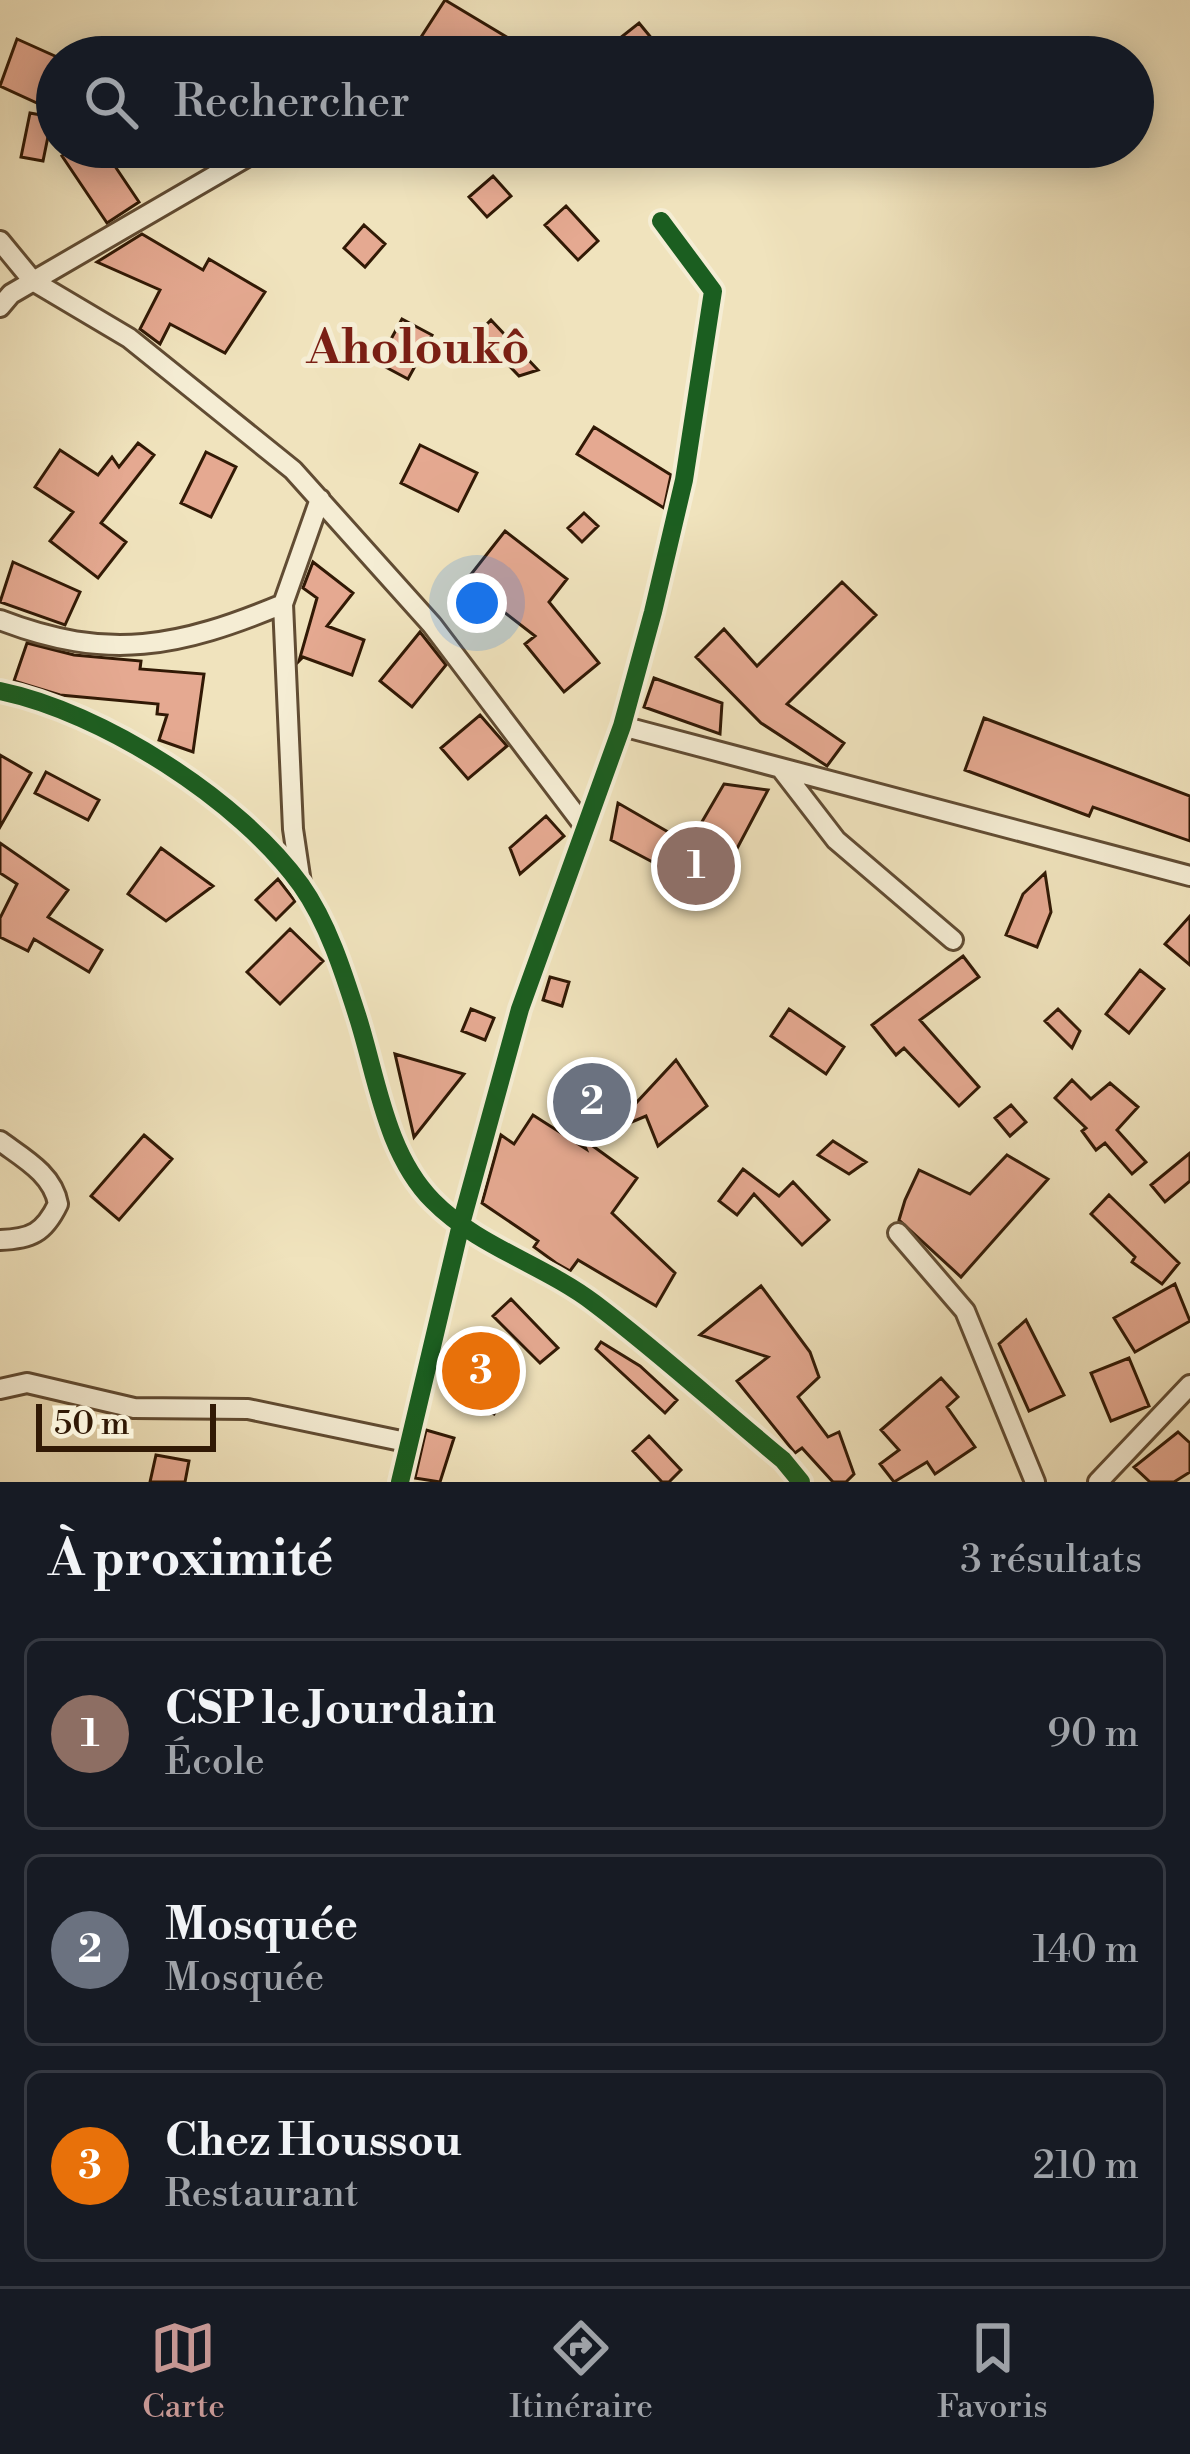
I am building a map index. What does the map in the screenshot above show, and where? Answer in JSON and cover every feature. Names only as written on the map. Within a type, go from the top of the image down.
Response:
[{"type":"street","points":[[0,307],[33,281],[228,168]]},
{"type":"street","points":[[400,1482],[460,1224],[520,1009],[622,726],[684,480],[713,291],[661,221]]},
{"type":"street","points":[[0,241],[33,281],[129,338],[293,470],[432,625],[585,827]]},
{"type":"street","points":[[301,886],[293,829],[283,604],[320,499]]},
{"type":"street","points":[[0,620],[44,637],[104,647],[166,645],[283,604]]},
{"type":"street","points":[[0,691],[92,725],[175,771],[234,814],[301,886],[342,968],[389,1125],[410,1172],[460,1224],[591,1301],[782,1460],[801,1482]]},
{"type":"street","points":[[622,726],[1190,875]]},
{"type":"street","points":[[782,770],[836,841],[952,940]]},
{"type":"street","points":[[0,1142],[41,1173],[56,1191],[58,1204],[40,1232],[27,1240],[0,1240]]},
{"type":"street","points":[[898,1233],[965,1311],[1035,1482]]},
{"type":"street","points":[[0,1389],[27,1383],[134,1408],[248,1409],[406,1442]]},
{"type":"street","points":[[1098,1482],[1190,1385]]},
{"type":"building","points":[[445,0],[505,36],[422,36]]},
{"type":"building","points":[[639,23],[650,36],[623,36]]},
{"type":"building","points":[[17,39],[36,48],[36,103],[0,86]]},
{"type":"building","points":[[30,113],[36,114],[36,160],[21,157]]},
{"type":"building","points":[[70,168],[116,168],[139,202],[107,223]]},
{"type":"building","points":[[493,176],[511,196],[487,217],[469,197]]},
{"type":"building","points":[[566,206],[598,241],[578,260],[545,225]]},
{"type":"building","points":[[364,225],[385,244],[365,267],[344,248]]},
{"type":"building","points":[[142,234],[203,270],[209,259],[265,292],[225,353],[170,324],[160,344],[140,329],[160,290],[97,262]]},
{"type":"building","points":[[402,319],[432,335],[408,379],[378,363]]},
{"type":"building","points":[[491,320],[538,370],[519,376],[478,333]]},
{"type":"building","points":[[594,427],[671,475],[664,508],[577,454]]},
{"type":"building","points":[[138,443],[154,455],[101,523],[126,542],[98,578],[50,541],[73,512],[35,487],[60,450],[98,475],[112,457],[119,467]]},
{"type":"building","points":[[420,445],[477,473],[458,511],[401,483]]},
{"type":"building","points":[[206,452],[236,467],[211,517],[181,503]]},
{"type":"building","points":[[584,513],[598,526],[582,542],[568,528]]},
{"type":"building","points":[[505,531],[567,579],[549,602],[599,663],[564,692],[525,644],[535,636],[465,582]]},
{"type":"building","points":[[13,562],[80,592],[65,625],[0,602]]},
{"type":"building","points":[[313,562],[353,593],[327,626],[364,640],[352,675],[303,657],[299,661],[317,598],[303,588]]},
{"type":"building","points":[[842,582],[876,615],[787,704],[844,743],[827,766],[761,723],[696,657],[724,629],[757,666]]},
{"type":"building","points":[[420,632],[446,665],[412,707],[380,681]]},
{"type":"building","points":[[27,643],[74,655],[141,661],[140,669],[204,674],[193,752],[159,740],[167,715],[157,714],[158,704],[60,695],[14,681]]},
{"type":"building","points":[[654,678],[722,703],[720,734],[644,707]]},
{"type":"building","points":[[480,715],[507,746],[468,779],[441,748]]},
{"type":"building","points":[[984,718],[1190,796],[1190,841],[1093,807],[1089,816],[965,770]]},
{"type":"building","points":[[0,755],[31,773],[0,827]]},
{"type":"building","points":[[46,772],[99,800],[88,820],[35,793]]},
{"type":"building","points":[[724,784],[768,790],[713,894],[611,840],[618,803],[689,844]]},
{"type":"building","points":[[546,816],[564,836],[520,874],[510,848]]},
{"type":"building","points":[[0,843],[68,890],[48,917],[102,950],[89,972],[34,939],[28,951],[0,937],[0,918],[17,884],[0,873]]},
{"type":"building","points":[[161,848],[213,886],[166,921],[128,894]]},
{"type":"building","points":[[1045,873],[1051,912],[1037,947],[1006,935],[1023,894]]},
{"type":"building","points":[[278,879],[295,901],[276,920],[256,900]]},
{"type":"building","points":[[1190,916],[1190,965],[1165,944]]},
{"type":"building","points":[[290,929],[323,961],[280,1004],[247,972]]},
{"type":"building","points":[[963,956],[979,977],[920,1020],[979,1087],[959,1106],[904,1048],[896,1055],[872,1025]]},
{"type":"building","points":[[1140,970],[1164,989],[1129,1033],[1106,1014]]},
{"type":"building","points":[[550,977],[569,982],[562,1006],[543,1000]]},
{"type":"building","points":[[471,1009],[494,1018],[485,1040],[462,1031]]},
{"type":"building","points":[[789,1009],[844,1047],[826,1074],[771,1036]]},
{"type":"building","points":[[1058,1009],[1080,1031],[1072,1048],[1045,1021]]},
{"type":"building","points":[[395,1054],[464,1074],[414,1137]]},
{"type":"building","points":[[676,1060],[707,1106],[658,1146],[646,1116],[586,1141],[637,1178],[612,1213],[675,1273],[656,1306],[578,1260],[570,1271],[556,1263],[534,1247],[538,1241],[482,1203],[501,1135],[514,1144],[533,1115],[586,1149],[566,1101],[611,1083],[624,1116]]},
{"type":"building","points":[[1072,1080],[1091,1099],[1110,1083],[1138,1107],[1117,1130],[1146,1162],[1132,1174],[1105,1143],[1096,1150],[1082,1131],[1086,1128],[1055,1098]]},
{"type":"building","points":[[1011,1105],[1026,1122],[1010,1136],[995,1118]]},
{"type":"building","points":[[144,1135],[172,1159],[119,1220],[91,1196]]},
{"type":"building","points":[[833,1141],[866,1162],[849,1174],[818,1155]]},
{"type":"building","points":[[1190,1153],[1190,1181],[1165,1202],[1151,1185]]},
{"type":"building","points":[[1007,1155],[1048,1179],[961,1277],[899,1220],[905,1200],[919,1170],[970,1194]]},
{"type":"building","points":[[743,1169],[779,1196],[793,1182],[829,1220],[802,1245],[754,1194],[737,1215],[719,1201]]},
{"type":"building","points":[[1109,1195],[1179,1263],[1162,1284],[1132,1262],[1135,1257],[1091,1214]]},
{"type":"building","points":[[1175,1284],[1190,1321],[1135,1352],[1114,1318]]},
{"type":"building","points":[[761,1286],[810,1352],[819,1377],[798,1397],[828,1437],[839,1432],[854,1474],[846,1482],[833,1482],[802,1448],[795,1453],[737,1381],[768,1357],[700,1335]]},
{"type":"building","points":[[511,1299],[558,1348],[540,1363],[493,1316]]},
{"type":"building","points":[[1026,1320],[1064,1395],[1029,1411],[999,1344]]},
{"type":"building","points":[[601,1342],[640,1366],[677,1400],[665,1413],[596,1349]]},
{"type":"building","points":[[1129,1358],[1149,1406],[1111,1421],[1091,1373]]},
{"type":"building","points":[[469,1359],[512,1385],[494,1414],[451,1388]]},
{"type":"building","points":[[941,1378],[958,1397],[947,1407],[975,1447],[935,1474],[927,1462],[894,1482],[880,1464],[899,1450],[881,1430]]},
{"type":"building","points":[[426,1430],[454,1438],[440,1482],[415,1478]]},
{"type":"building","points":[[1178,1432],[1190,1443],[1190,1472],[1174,1482],[1150,1482],[1134,1467]]},
{"type":"building","points":[[649,1436],[681,1470],[669,1482],[662,1482],[633,1451]]},
{"type":"building","points":[[156,1455],[189,1461],[185,1482],[150,1482]]},
{"type":"cycle path","points":[[400,1482],[461,1224],[520,1009],[622,726],[684,480],[713,291],[661,221]]},
{"type":"cycle path","points":[[0,691],[40,702],[124,739],[206,792],[275,853],[311,900],[327,932],[385,1114],[417,1182],[470,1231],[575,1290],[618,1322],[783,1460],[801,1482]]},
{"type":"place","name":"CSP le Jourdain","points":[[696,866]]},
{"type":"place","name":"Mosquée","points":[[592,1102]]},
{"type":"place","name":"Chez Houssou","points":[[481,1371]]},
{"type":"district","name":"Aholoukô","points":[[418,346]]}]
